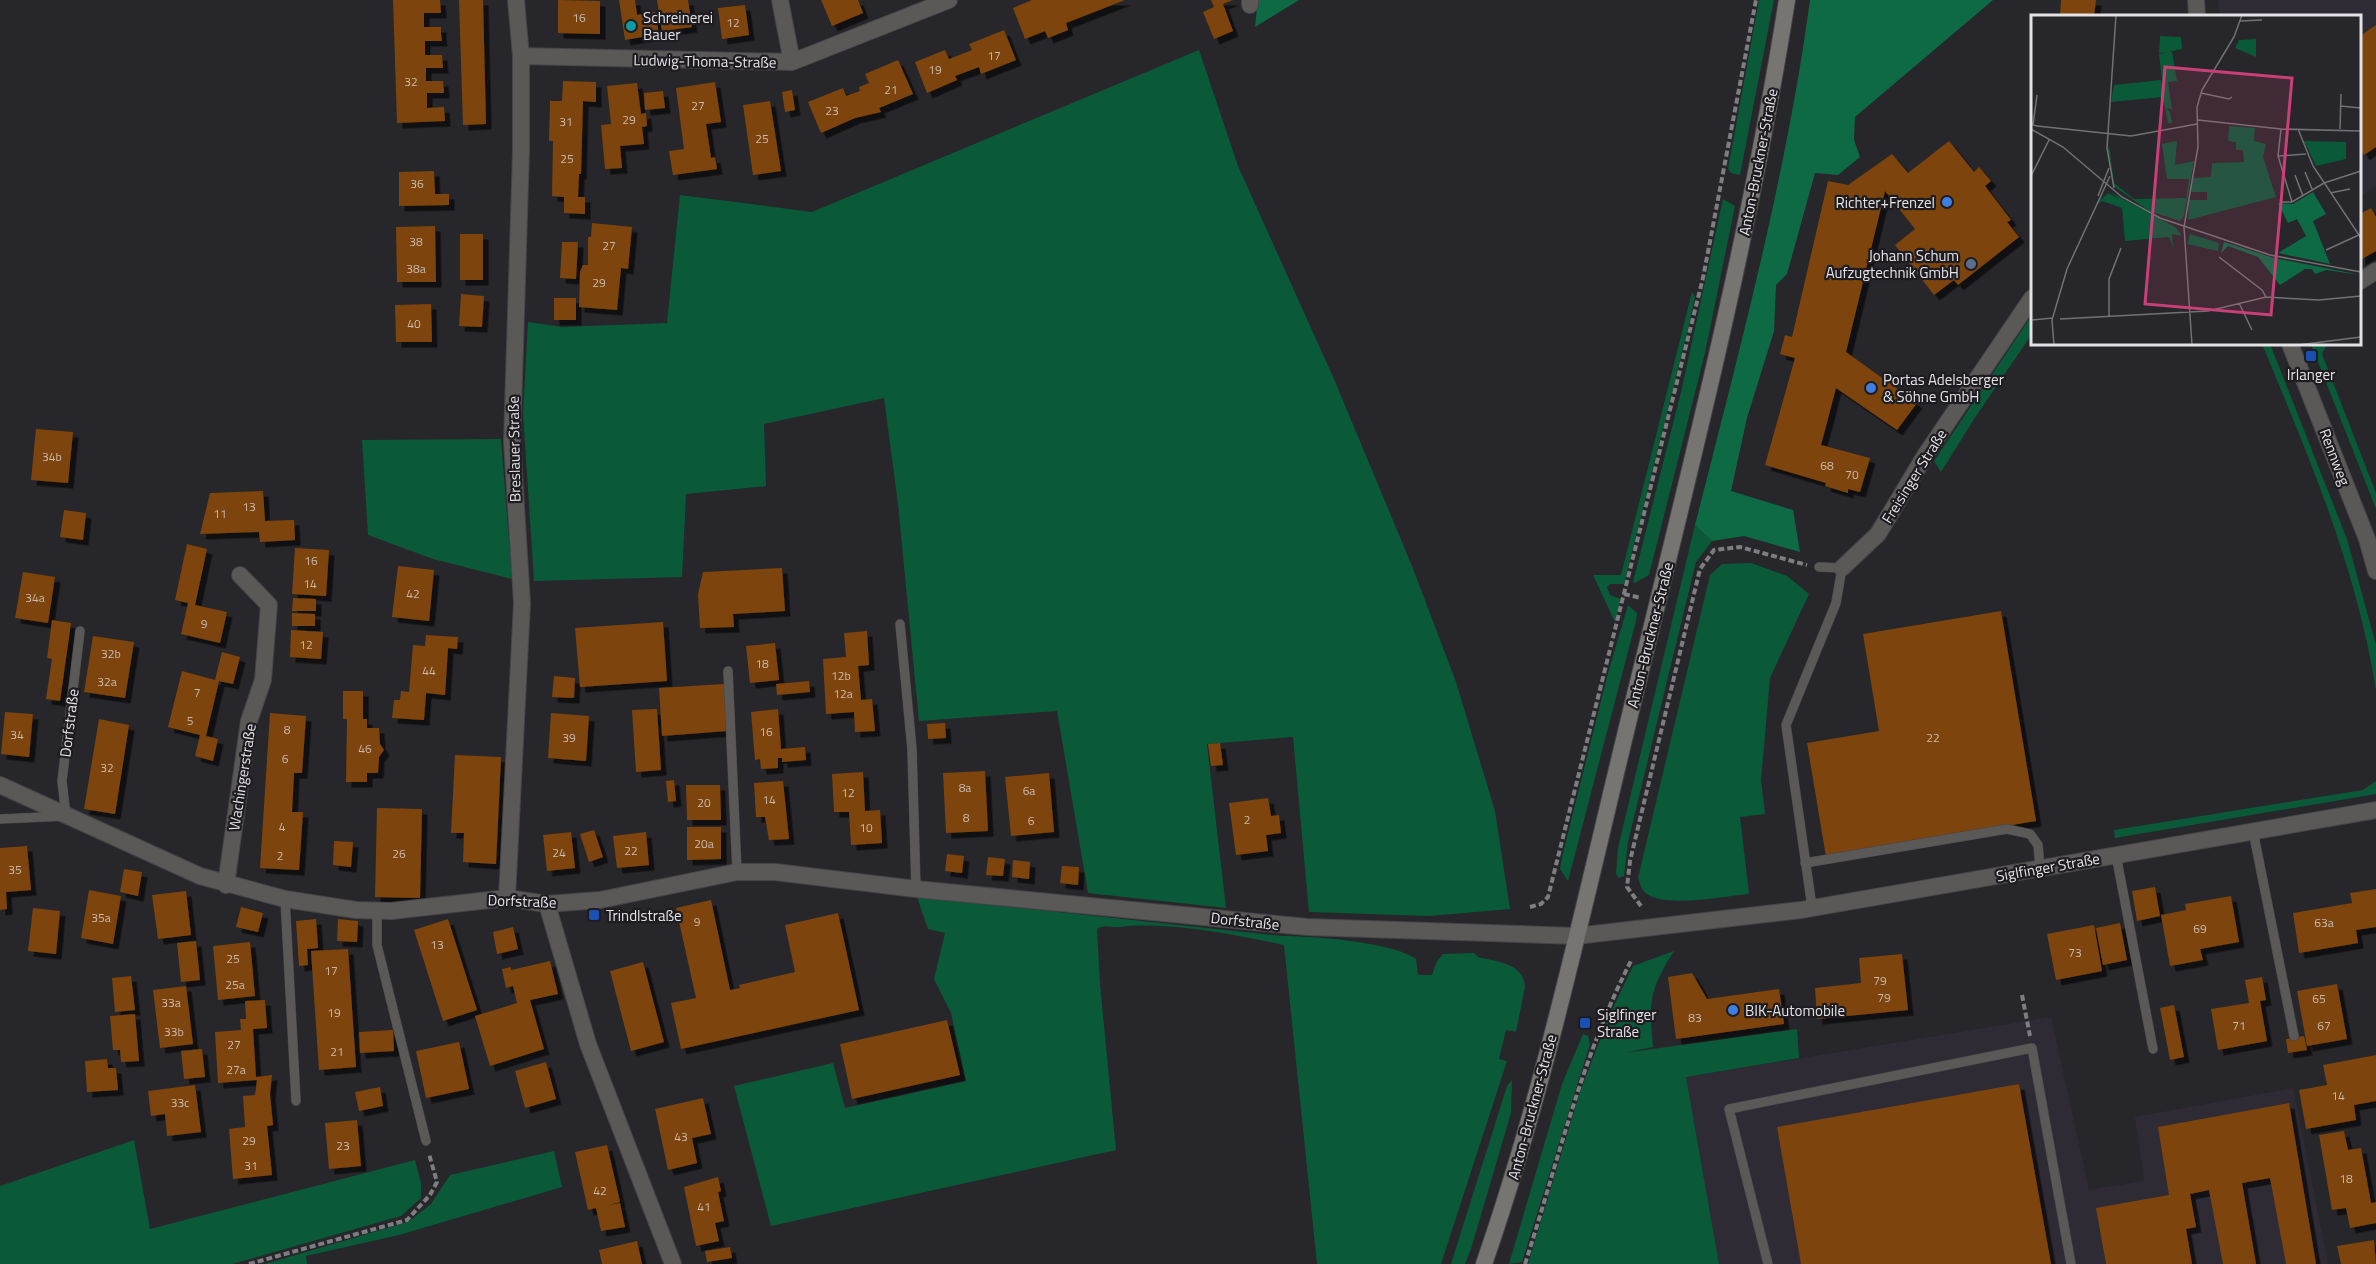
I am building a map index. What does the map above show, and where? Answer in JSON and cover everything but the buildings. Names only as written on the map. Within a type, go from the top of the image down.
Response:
[{"type":"main road","name":"Anton-Bruckner-Straße","points":[[1484,1264],[1513,1181],[1576,936],[1711,380],[1751,198],[1787,0]]},
{"type":"street","name":"Breslauer Straße","points":[[507,898],[522,635],[520,557],[512,442],[521,57],[516,0]]},
{"type":"street","points":[[780,0],[792,62]]},
{"type":"street","name":"Ludwig-Thoma-Straße","points":[[521,57],[792,62],[948,0]]},
{"type":"street","points":[[2196,0],[2197,15]]},
{"type":"street","points":[[2361,280],[2376,271]]},
{"type":"street","name":"Freisinger Straße","points":[[1842,568],[1878,534],[1926,454],[2031,299]]},
{"type":"street","name":"Rennweg","points":[[2290,345],[2367,539],[2376,572]]},
{"type":"street","name":"Wachingerstraße","points":[[226,885],[249,721],[263,680],[269,605],[240,575]]},
{"type":"street","name":"Dorfstraße","points":[[0,785],[200,876],[226,885],[285,899],[378,911],[507,898],[547,904],[600,900],[736,872],[775,872],[916,890],[1307,927],[1576,936]]},
{"type":"street","name":"Siglfinger Straße","points":[[1576,936],[1812,907],[2376,810]]},
{"type":"street","points":[[547,904],[588,1044],[673,1264]]},
{"type":"lane","points":[[1812,907],[1786,725],[1836,603],[1842,568],[1819,567]]},
{"type":"lane","points":[[900,624],[912,749],[916,890]]},
{"type":"lane","name":"Dorfstraße","points":[[66,816],[62,782],[80,631]]},
{"type":"lane","points":[[728,671],[736,872]]},
{"type":"lane","points":[[0,819],[66,816]]},
{"type":"lane","points":[[1805,863],[2007,829],[2030,834],[2038,845],[2040,868]]},
{"type":"lane","points":[[2253,831],[2294,1036]]},
{"type":"lane","points":[[2116,855],[2153,1050]]},
{"type":"lane","points":[[285,899],[296,1101]]},
{"type":"lane","points":[[378,911],[378,945],[426,1142]]},
{"type":"lane","points":[[1768,1264],[1728,1109],[2032,1048],[2071,1264]]},
{"type":"path","points":[[1530,907],[1541,904],[1548,897],[1658,464],[1703,278],[1756,0]]},
{"type":"path","points":[[1641,906],[1627,887],[1630,861],[1700,569],[1714,550],[1740,547],[1819,567]]},
{"type":"path","points":[[1525,1264],[1578,1090],[1615,992],[1632,960]]},
{"type":"path","points":[[2022,995],[2032,1048]]},
{"type":"path","points":[[249,1264],[407,1220],[437,1182],[426,1142]]},
{"type":"shaded area","points":[[2218,0],[2376,0],[2376,186],[2361,195],[2361,15],[2220,15]]},
{"type":"shaded area","points":[[2051,1017],[2089,1190],[2144,1181],[2135,1117],[2293,1088],[2328,1264],[1719,1264],[1686,1077]]},
{"type":"green space","points":[[1258,0],[1299,0],[1255,27]]},
{"type":"green space","points":[[1759,0],[1774,0],[1740,175],[1731,173],[1728,169]]},
{"type":"green space","points":[[1810,0],[1993,0],[1855,117],[1854,140],[1860,157],[1838,175],[1815,173],[1787,274],[1776,285],[1774,331],[1747,418],[1731,491],[1793,510],[1800,552],[1744,536],[1712,541],[1695,525],[1775,199]]},
{"type":"green space","points":[[1199,50],[1238,166],[1334,379],[1412,566],[1456,682],[1495,811],[1510,909],[1430,916],[1309,912],[1293,737],[1207,744],[1226,908],[1088,893],[1057,711],[919,721],[898,504],[884,398],[764,424],[766,486],[686,494],[682,577],[534,581],[523,413],[528,322],[562,327],[667,323],[680,195],[812,212]]},
{"type":"green space","points":[[1723,199],[1735,206],[1705,353],[1649,575],[1635,583],[1633,582],[1682,388]]},
{"type":"green space","points":[[1692,292],[1695,297],[1687,333],[1624,584],[1610,584],[1607,587],[1610,595],[1621,599],[1615,622],[1593,575],[1621,575]]},
{"type":"green space","points":[[2031,316],[2031,335],[1941,472],[1934,461]]},
{"type":"green space","points":[[2262,345],[2270,345],[2347,539],[2376,645],[2376,690],[2368,645],[2344,557],[2297,429]]},
{"type":"green space","points":[[2311,345],[2326,345],[2322,354],[2376,493],[2376,509]]},
{"type":"green space","points":[[501,439],[512,579],[433,559],[368,535],[362,440]]},
{"type":"green space","points":[[1695,525],[1712,541],[1696,562],[1628,842],[1624,876],[1619,878],[1616,874],[1618,848]]},
{"type":"green space","points":[[1751,563],[1787,576],[1809,594],[1770,678],[1761,780],[1765,814],[1740,817],[1749,894],[1682,901],[1656,898],[1644,891],[1638,878],[1710,575],[1722,564]]},
{"type":"green space","points":[[1628,605],[1637,613],[1636,621],[1568,881],[1560,869],[1563,853],[1608,673]]},
{"type":"green space","points":[[2376,781],[2376,794],[2115,838],[2114,830],[2363,790]]},
{"type":"green space","points":[[917,897],[1282,936],[1352,941],[1405,953],[1416,959],[1418,975],[1432,975],[1437,961],[1443,954],[1474,953],[1478,957],[1515,968],[1520,973],[1525,987],[1516,1032],[1506,1030],[1499,1059],[1507,1061],[1441,1264],[1317,1264],[1284,945],[1180,927],[1105,926],[1097,929],[1116,1150],[771,1226],[734,1086],[833,1063],[845,1108],[966,1081],[951,1013],[934,979],[945,933],[928,929]]},
{"type":"green space","points":[[1674,951],[1655,987],[1651,1007],[1653,1047],[1624,1053],[1797,1029],[1799,1058],[1686,1077],[1719,1264],[1528,1264],[1580,1092],[1610,1014],[1633,966]]},
{"type":"green space","points":[[1583,1034],[1588,1036],[1590,1044],[1522,1262],[1509,1264],[1562,1084]]},
{"type":"green space","points":[[1512,1080],[1511,1113],[1471,1249],[1465,1264],[1451,1264],[1507,1086]]},
{"type":"green space","points":[[134,1140],[150,1229],[415,1160],[421,1183],[421,1198],[401,1216],[232,1264],[0,1264],[0,1186]]},
{"type":"green space","points":[[554,1151],[562,1187],[399,1235],[306,1256],[307,1264],[265,1264],[408,1222],[431,1204],[450,1175]]},
{"type":"place","name":"Schreinerei Bauer","points":[[631,26]]},
{"type":"place","name":"Richter+Frenzel","points":[[1947,202]]},
{"type":"place","name":"Johann Schum Aufzugtechnik GmbH","points":[[1971,264]]},
{"type":"place","name":"Irlanger","points":[[2311,356]]},
{"type":"place","name":"Portas Adelsberger & Söhne GmbH","points":[[1871,388]]},
{"type":"place","name":"Trindlstraße","points":[[594,915]]},
{"type":"place","name":"BIK-Automobile","points":[[1733,1010]]},
{"type":"place","name":"Siglfinger Straße","points":[[1585,1023]]}]
